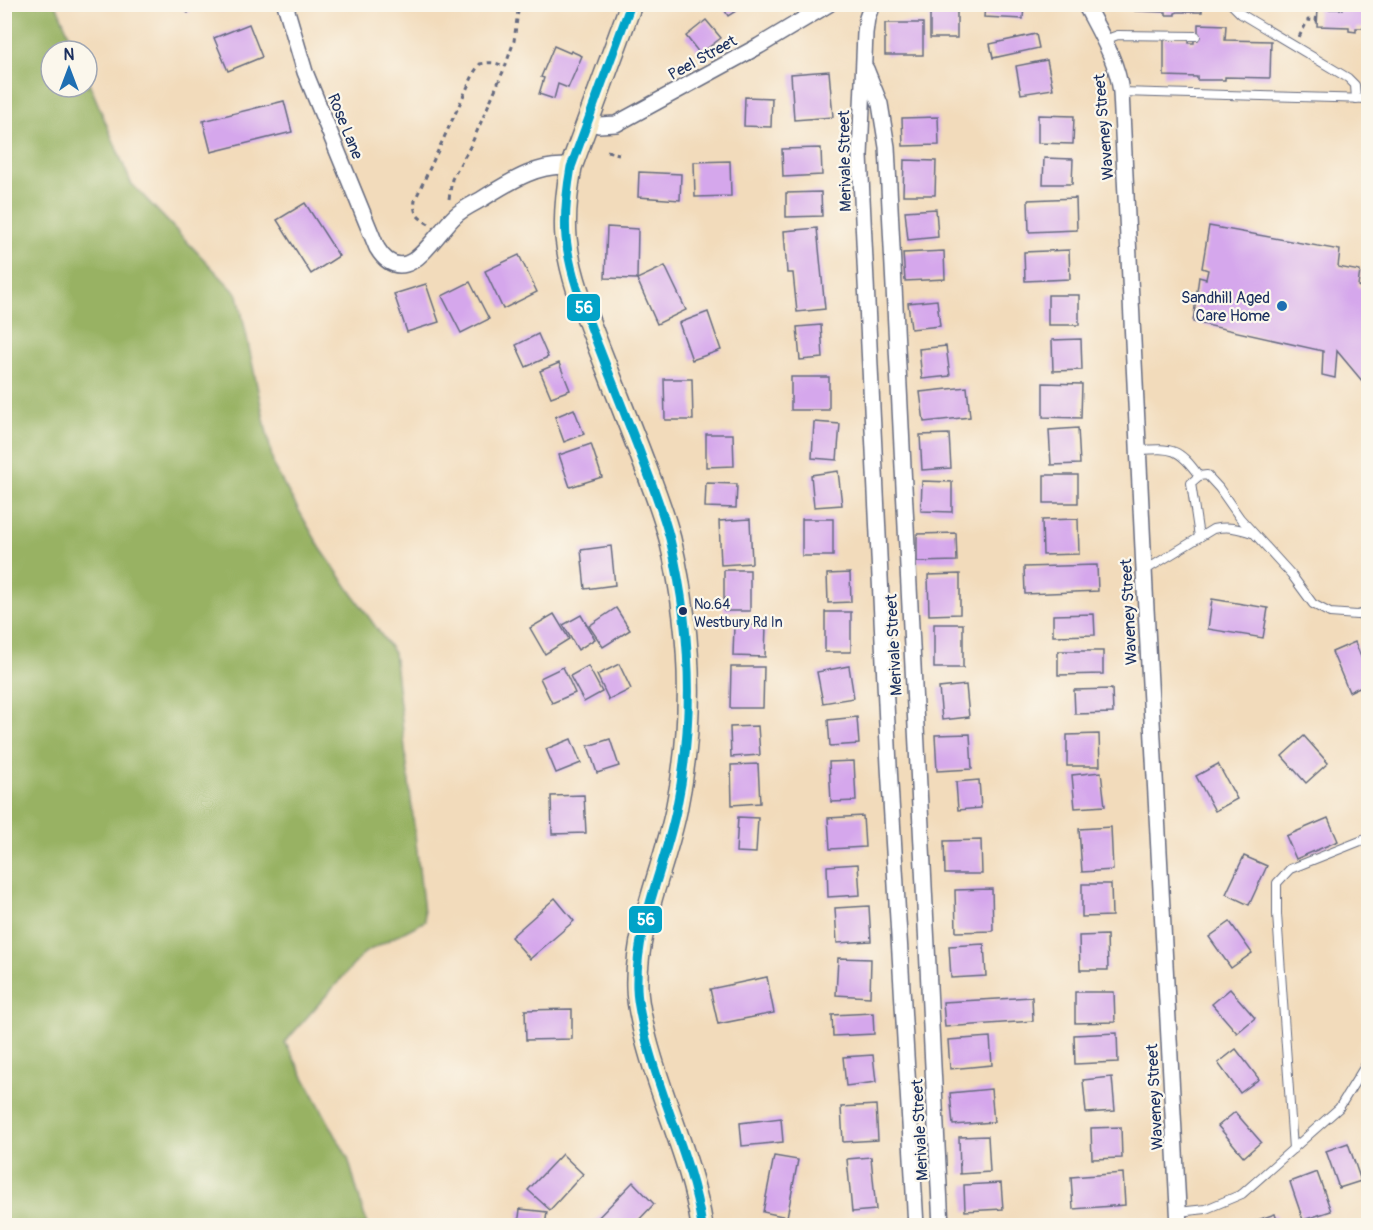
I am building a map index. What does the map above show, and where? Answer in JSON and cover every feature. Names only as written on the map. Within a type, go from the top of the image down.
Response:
[{"type":"main road","points":[[630,4],[571,166],[567,190],[566,236],[584,309],[660,503],[684,615],[689,684],[684,766],[676,812],[642,939],[637,989],[650,1055],[691,1173],[702,1226]]},
{"type":"street","name":"Rose Lane","points":[[285,4],[305,72],[382,258],[395,265],[407,264],[421,254],[441,230]]},
{"type":"street","name":"Peel Street","points":[[588,122],[606,126],[616,124],[759,46],[829,4]]},
{"type":"street","name":"Merivale Street","points":[[872,4],[867,18],[860,156],[889,766],[916,1226]]},
{"type":"street","name":"Waveney Street","points":[[1085,4],[1118,72],[1121,92],[1179,1219]]},
{"type":"street","name":"Merivale Street","points":[[866,66],[880,104],[887,147],[941,1226]]},
{"type":"street","points":[[441,230],[456,214],[527,174],[560,165],[571,166]]},
{"type":"lane","points":[[1231,4],[1241,14],[1348,78],[1356,85],[1356,99]]},
{"type":"lane","points":[[1104,40],[1118,35],[1196,36]]},
{"type":"lane","points":[[1121,92],[1368,99]]},
{"type":"lane","points":[[1138,450],[1164,449],[1179,452],[1199,476]]},
{"type":"lane","points":[[1199,537],[1191,483],[1199,476],[1207,475],[1240,518],[1291,574],[1312,604],[1330,613],[1358,615],[1368,612]]},
{"type":"lane","points":[[1144,571],[1213,529],[1238,528],[1256,534]]},
{"type":"lane","points":[[1293,1149],[1277,914],[1277,883],[1290,869],[1368,838]]},
{"type":"lane","points":[[1179,1219],[1242,1194],[1339,1108],[1368,1061]]},
{"type":"path","points":[[456,214],[449,199],[452,179],[471,145],[505,68],[514,41],[519,4]]},
{"type":"path","points":[[1294,45],[1308,20],[1316,21],[1318,4]]},
{"type":"path","points":[[441,230],[418,218],[414,209],[415,200],[475,71],[480,64],[489,62],[497,63],[505,68]]},
{"type":"path","points":[[607,151],[619,154]]},
{"type":"green space","points":[[56,4],[71,39],[39,39],[39,99],[96,99],[131,183],[238,295],[274,467],[321,549],[394,653],[425,921],[364,953],[285,1042],[348,1158],[367,1225],[5,1225],[4,5]]},
{"type":"building","points":[[176,4],[194,4],[188,13]]},
{"type":"building","points":[[201,4],[225,4],[223,12]]},
{"type":"building","points":[[721,4],[747,4],[728,16]]},
{"type":"building","points":[[1135,4],[1202,4],[1202,12],[1178,12],[1175,15],[1166,15],[1166,12],[1135,11]]},
{"type":"building","points":[[1343,4],[1368,5],[1368,28],[1356,28],[1356,32],[1349,31],[1349,27],[1317,26],[1318,9],[1343,9]]},
{"type":"building","points":[[985,5],[1024,5],[1023,19],[984,17]]},
{"type":"building","points":[[930,8],[957,8],[957,38],[930,38]]},
{"type":"building","points":[[706,20],[721,38],[700,54],[686,36]]},
{"type":"building","points":[[885,23],[923,23],[923,55],[885,55]]},
{"type":"building","points":[[249,24],[262,57],[228,71],[214,38]]},
{"type":"building","points":[[1198,24],[1226,25],[1225,40],[1271,41],[1270,78],[1225,77],[1225,80],[1197,80],[1197,77],[1164,76],[1164,38],[1189,38],[1189,43],[1194,43],[1194,40],[1198,40]]},
{"type":"building","points":[[1036,34],[1039,48],[993,58],[990,44]]},
{"type":"building","points":[[554,46],[582,56],[568,88],[558,84],[554,99],[539,94],[544,78],[541,77]]},
{"type":"building","points":[[1047,60],[1053,89],[1021,94],[1016,66]]},
{"type":"building","points":[[829,71],[833,117],[794,120],[791,74]]},
{"type":"building","points":[[745,97],[772,98],[771,127],[744,126]]},
{"type":"building","points":[[284,101],[292,132],[211,152],[203,121]]},
{"type":"building","points":[[1038,115],[1074,116],[1073,144],[1038,143]]},
{"type":"building","points":[[938,117],[939,145],[903,146],[902,118]]},
{"type":"building","points":[[821,148],[822,175],[783,177],[782,149]]},
{"type":"building","points":[[1044,158],[1073,159],[1072,184],[1043,184]]},
{"type":"building","points":[[904,160],[936,161],[935,195],[903,195]]},
{"type":"building","points":[[730,161],[731,196],[695,197],[694,162]]},
{"type":"building","points":[[639,172],[681,174],[680,200],[638,197]]},
{"type":"building","points":[[821,192],[822,216],[786,217],[786,193]]},
{"type":"building","points":[[1076,198],[1077,230],[1029,232],[1028,200]]},
{"type":"building","points":[[305,203],[339,256],[311,274],[277,220]]},
{"type":"building","points":[[936,209],[938,237],[908,240],[905,211]]},
{"type":"building","name":"Sandhill Aged Care Home","points":[[1209,226],[1340,250],[1338,267],[1360,271],[1358,286],[1368,291],[1368,388],[1337,351],[1335,378],[1322,375],[1323,351],[1193,322],[1199,277],[1206,279],[1208,270],[1202,268]]},
{"type":"building","points":[[607,227],[638,229],[637,279],[605,278]]},
{"type":"building","points":[[817,228],[825,309],[797,312],[793,273],[787,273],[784,231]]},
{"type":"building","points":[[1069,250],[1070,279],[1025,281],[1024,252]]},
{"type":"building","points":[[944,251],[945,279],[905,281],[903,253]]},
{"type":"building","points":[[519,255],[537,292],[503,309],[485,271]]},
{"type":"building","points":[[665,266],[686,310],[657,324],[637,279]]},
{"type":"building","points":[[470,282],[489,319],[461,333],[442,296]]},
{"type":"building","points":[[426,284],[439,322],[407,332],[394,294]]},
{"type":"building","points":[[1048,295],[1079,295],[1079,325],[1048,325]]},
{"type":"building","points":[[937,300],[940,326],[911,329],[908,303]]},
{"type":"building","points":[[708,312],[721,350],[692,360],[679,323]]},
{"type":"building","points":[[821,325],[823,358],[800,360],[797,327]]},
{"type":"building","points":[[538,334],[548,357],[526,367],[516,345]]},
{"type":"building","points":[[1081,339],[1082,370],[1053,371],[1052,340]]},
{"type":"building","points":[[946,346],[950,376],[922,379],[919,349]]},
{"type":"building","points":[[559,363],[570,390],[551,397],[540,371]]},
{"type":"building","points":[[791,377],[829,377],[829,410],[791,410]]},
{"type":"building","points":[[664,379],[692,379],[693,420],[665,420]]},
{"type":"building","points":[[1043,383],[1082,384],[1081,418],[1043,417]]},
{"type":"building","points":[[967,387],[970,417],[924,422],[920,392]]},
{"type":"building","points":[[574,409],[584,434],[564,442],[555,417]]},
{"type":"building","points":[[814,422],[840,424],[837,460],[812,458]]},
{"type":"building","points":[[1078,428],[1080,464],[1051,465],[1049,430]]},
{"type":"building","points":[[706,434],[733,434],[734,466],[706,467]]},
{"type":"building","points":[[949,434],[951,468],[922,470],[920,435]]},
{"type":"building","points":[[591,444],[602,477],[570,487],[559,455]]},
{"type":"building","points":[[838,471],[842,505],[814,507],[811,475]]},
{"type":"building","points":[[1044,475],[1078,475],[1078,503],[1044,503]]},
{"type":"building","points":[[922,481],[952,482],[952,512],[921,511]]},
{"type":"building","points":[[706,483],[737,484],[736,508],[705,507]]},
{"type":"building","points":[[750,519],[752,563],[721,565],[719,521]]},
{"type":"building","points":[[802,519],[833,519],[833,556],[802,556]]},
{"type":"building","points":[[1078,519],[1079,554],[1043,555],[1042,520]]},
{"type":"building","points":[[956,533],[957,561],[917,562],[917,534]]},
{"type":"building","points":[[611,546],[615,585],[585,589],[581,550]]},
{"type":"building","points":[[1097,565],[1098,591],[1025,594],[1024,567]]},
{"type":"building","points":[[724,570],[750,570],[750,611],[724,611]]},
{"type":"building","points":[[850,573],[851,602],[828,603],[827,574]]},
{"type":"building","points":[[960,574],[960,614],[929,615],[928,575]]},
{"type":"building","points":[[1212,599],[1268,608],[1263,638],[1208,629]]},
{"type":"building","points":[[616,608],[630,630],[603,647],[589,626]]},
{"type":"building","points":[[825,612],[851,612],[851,652],[825,652]]},
{"type":"building","points":[[554,614],[569,639],[545,654],[530,628]]},
{"type":"building","points":[[1094,614],[1095,635],[1053,636],[1053,615]]},
{"type":"building","points":[[581,615],[595,639],[578,650],[563,625]]},
{"type":"building","points":[[934,624],[963,624],[963,668],[934,668]]},
{"type":"building","points":[[734,625],[766,625],[765,657],[733,656]]},
{"type":"building","points":[[1355,642],[1368,674],[1368,683],[1349,692],[1332,652]]},
{"type":"building","points":[[1058,651],[1103,651],[1103,674],[1058,675]]},
{"type":"building","points":[[619,664],[631,689],[609,700],[597,675]]},
{"type":"building","points":[[588,666],[602,692],[584,702],[570,676]]},
{"type":"building","points":[[849,666],[854,698],[823,703],[817,672]]},
{"type":"building","points":[[563,667],[575,693],[552,703],[540,678]]},
{"type":"building","points":[[731,667],[764,667],[763,708],[730,708]]},
{"type":"building","points":[[966,685],[969,717],[942,720],[939,688]]},
{"type":"building","points":[[1112,689],[1113,713],[1075,714],[1074,690]]},
{"type":"building","points":[[857,717],[859,744],[830,746],[828,720]]},
{"type":"building","points":[[758,726],[760,755],[731,757],[730,727]]},
{"type":"building","points":[[970,734],[972,769],[937,771],[935,735]]},
{"type":"building","points":[[1099,734],[1100,766],[1067,766],[1067,735]]},
{"type":"building","points":[[1304,736],[1328,763],[1306,783],[1282,756]]},
{"type":"building","points":[[571,739],[581,763],[556,773],[546,749]]},
{"type":"building","points":[[610,739],[619,766],[597,773],[588,746]]},
{"type":"building","points":[[854,761],[856,801],[831,802],[829,762]]},
{"type":"building","points":[[758,764],[760,803],[732,805],[731,765]]},
{"type":"building","points":[[1218,764],[1237,799],[1215,811],[1196,776]]},
{"type":"building","points":[[1101,772],[1105,806],[1075,808],[1072,775]]},
{"type":"building","points":[[979,780],[981,808],[958,810],[956,782]]},
{"type":"building","points":[[584,795],[586,833],[552,834],[551,796]]},
{"type":"building","points":[[863,816],[865,847],[830,849],[828,818]]},
{"type":"building","points":[[738,817],[758,818],[756,853],[736,852]]},
{"type":"building","points":[[1328,818],[1338,841],[1296,859],[1286,836]]},
{"type":"building","points":[[1111,827],[1113,870],[1082,872],[1079,829]]},
{"type":"building","points":[[981,840],[982,874],[945,874],[944,841]]},
{"type":"building","points":[[1244,856],[1267,866],[1249,905],[1226,894]]},
{"type":"building","points":[[858,864],[860,895],[828,897],[827,866]]},
{"type":"building","points":[[1082,884],[1111,884],[1112,916],[1082,917]]},
{"type":"building","points":[[992,889],[993,931],[956,932],[955,890]]},
{"type":"building","points":[[555,898],[574,921],[530,959],[511,937]]},
{"type":"building","points":[[869,906],[871,941],[837,943],[835,908]]},
{"type":"building","points":[[1230,922],[1252,953],[1231,968],[1209,937]]},
{"type":"building","points":[[1107,935],[1108,970],[1080,970],[1079,936]]},
{"type":"building","points":[[984,944],[986,976],[951,978],[949,946]]},
{"type":"building","points":[[838,958],[871,959],[870,997],[836,995]]},
{"type":"building","points":[[767,977],[774,1013],[718,1024],[710,989]]},
{"type":"building","points":[[1230,989],[1255,1018],[1237,1033],[1212,1004]]},
{"type":"building","points":[[1075,992],[1114,992],[1115,1022],[1075,1023]]},
{"type":"building","points":[[1032,997],[1033,1021],[945,1027],[943,1002]]},
{"type":"building","points":[[572,1009],[572,1039],[526,1040],[525,1010]]},
{"type":"building","points":[[873,1013],[874,1034],[833,1036],[832,1015]]},
{"type":"building","points":[[1117,1033],[1118,1062],[1075,1064],[1074,1035]]},
{"type":"building","points":[[990,1037],[992,1065],[950,1069],[948,1040]]},
{"type":"building","points":[[1236,1049],[1259,1079],[1240,1093],[1218,1063]]},
{"type":"building","points":[[873,1055],[876,1082],[846,1086],[843,1057]]},
{"type":"building","points":[[1112,1077],[1115,1111],[1086,1113],[1083,1080]]},
{"type":"building","points":[[991,1089],[994,1122],[953,1125],[950,1093]]},
{"type":"building","points":[[876,1105],[878,1140],[843,1142],[841,1107]]},
{"type":"building","points":[[1368,1109],[1368,1128],[1362,1112]]},
{"type":"building","points":[[1235,1112],[1261,1142],[1244,1157],[1218,1126]]},
{"type":"building","points":[[781,1118],[783,1142],[742,1146],[740,1123]]},
{"type":"building","points":[[1121,1127],[1122,1158],[1092,1159],[1091,1128]]},
{"type":"building","points":[[988,1136],[990,1172],[960,1174],[959,1137]]},
{"type":"building","points":[[1348,1143],[1361,1181],[1339,1188],[1326,1151]]},
{"type":"building","points":[[562,1154],[583,1174],[550,1210],[528,1190]]},
{"type":"building","points":[[774,1156],[798,1160],[787,1217],[763,1212]]},
{"type":"building","points":[[871,1157],[876,1210],[852,1212],[847,1159]]},
{"type":"building","points":[[1317,1172],[1331,1211],[1303,1220],[1290,1182]]},
{"type":"building","points":[[1123,1173],[1125,1205],[1073,1209],[1071,1177]]},
{"type":"building","points":[[633,1182],[654,1204],[633,1226],[590,1226]]},
{"type":"building","points":[[1001,1183],[1003,1209],[965,1211],[964,1185]]},
{"type":"building","points":[[520,1209],[547,1212],[545,1226],[518,1226]]},
{"type":"building","points":[[1275,1214],[1279,1226],[1250,1226],[1249,1223]]},
{"type":"transit line","name":"56","points":[[631,4],[571,167],[565,229],[571,266],[588,321],[663,516],[670,539],[682,606],[688,675],[688,709],[682,777],[671,833],[645,920],[637,988],[639,1009],[650,1056],[691,1176],[702,1226]]},
{"type":"place","name":"Sandhill Aged Care Home","points":[[1282,306]]},
{"type":"place","name":"No.64 Westbury Rd In","points":[[683,611]]}]
